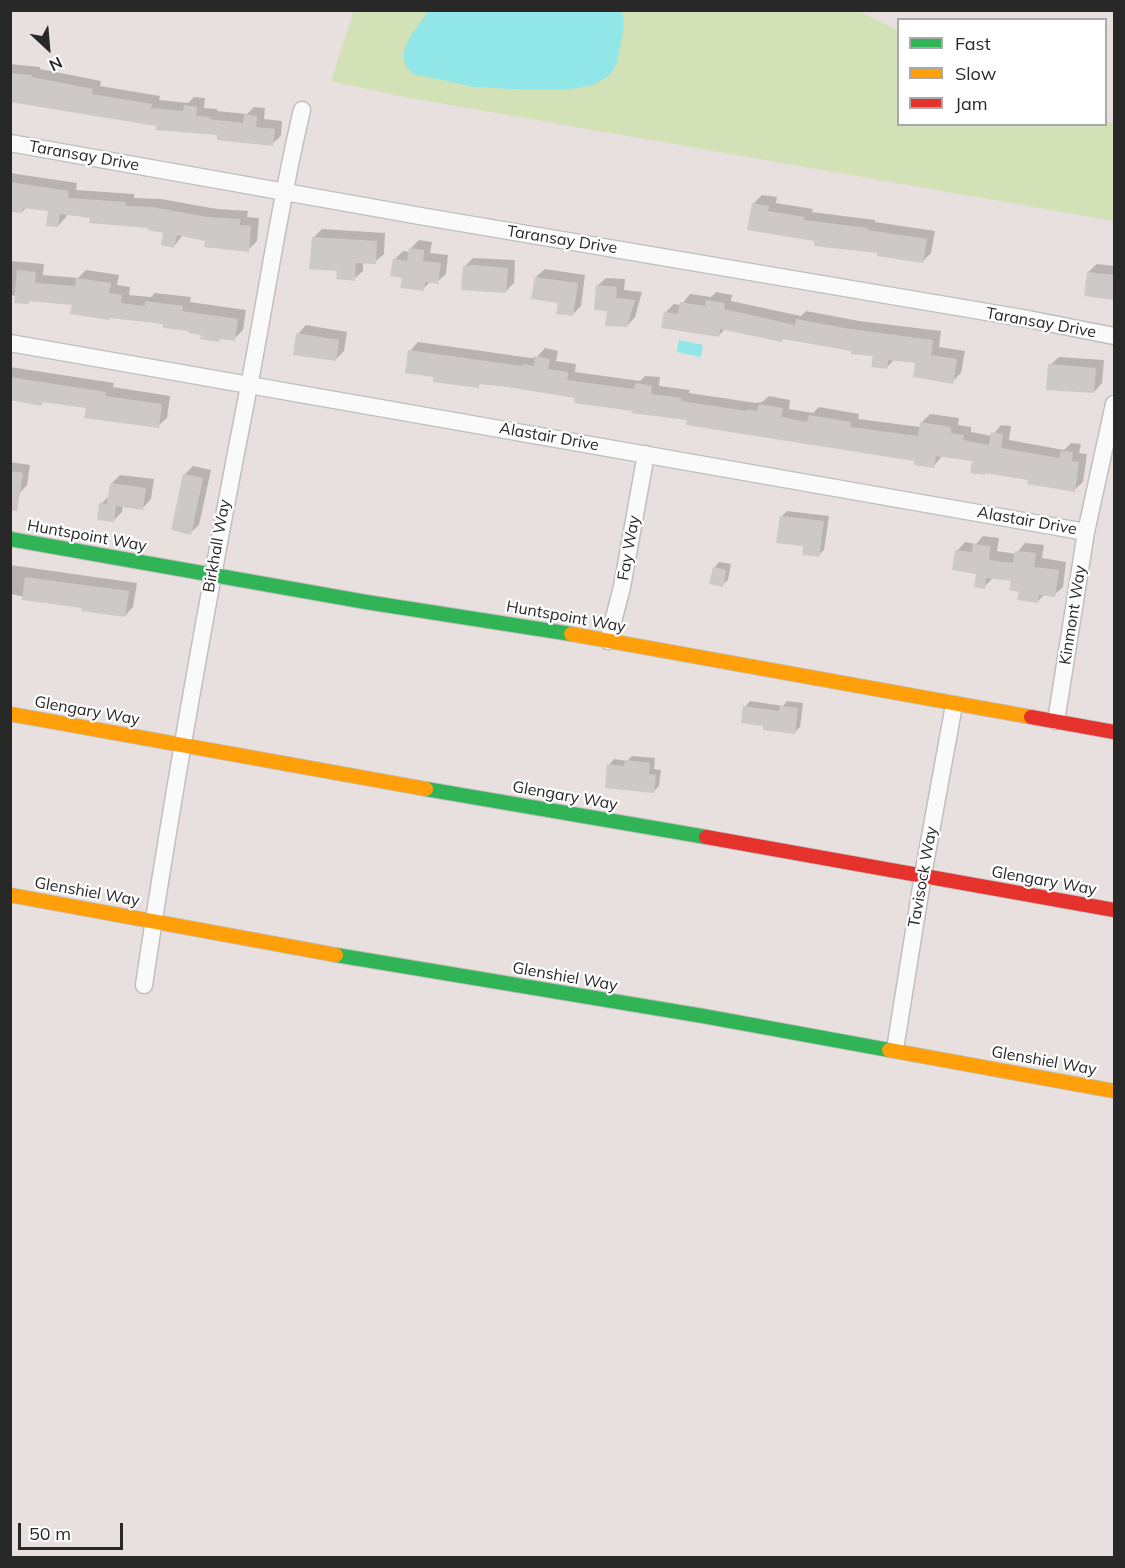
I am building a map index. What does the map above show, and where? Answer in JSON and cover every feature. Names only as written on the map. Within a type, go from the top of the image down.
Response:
[{"type":"street","name":"Birkhall Way","points":[[144,985],[212,575],[302,110]]},
{"type":"street","name":"Taransay Drive","points":[[10,143],[420,216],[1028,319],[1114,336]]},
{"type":"street","name":"Alastair Drive","points":[[10,343],[1086,532]]},
{"type":"street","name":"Kinmont Way","points":[[1056,721],[1086,532],[1114,404]]},
{"type":"street","name":"Fay Way","points":[[608,641],[622,587],[646,454]]},
{"type":"street","name":"Huntspoint Way","points":[[10,539],[608,641],[1114,732]]},
{"type":"street","name":"Tavisock Way","points":[[895,1049],[923,875],[954,705]]},
{"type":"street","name":"Glengary Way","points":[[10,714],[1114,910]]},
{"type":"street","name":"Glenshiel Way","points":[[10,895],[393,965],[895,1049],[1114,1091]]},
{"type":"green space","points":[[354,11],[858,11],[897,30],[897,126],[1107,126],[1107,121],[1114,125],[1114,221],[399,96],[331,81]]},
{"type":"water","points":[[429,11],[622,11],[624,25],[617,63],[610,75],[593,85],[565,90],[474,87],[414,74],[407,67],[404,59],[412,34]]},
{"type":"water","points":[[679,340],[703,345],[701,357],[677,352]]},
{"type":"building","points":[[10,73],[32,75],[32,77],[93,89],[92,94],[152,104],[151,108],[183,111],[184,105],[197,107],[196,116],[210,117],[209,119],[243,123],[244,114],[257,116],[256,127],[275,129],[273,146],[217,140],[217,135],[156,130],[156,126],[10,102]]},
{"type":"building","points":[[10,182],[69,191],[68,198],[126,202],[126,206],[152,207],[207,217],[240,219],[240,225],[251,226],[249,252],[204,247],[205,241],[177,235],[174,248],[161,245],[163,233],[147,230],[148,228],[89,223],[90,218],[60,214],[58,227],[46,226],[48,211],[23,208],[22,213],[10,212]]},
{"type":"building","points":[[752,203],[769,206],[768,211],[805,217],[804,220],[868,228],[867,230],[927,239],[923,263],[877,256],[877,253],[814,246],[814,241],[747,230]]},
{"type":"building","points":[[312,237],[377,241],[376,264],[356,263],[355,281],[336,279],[337,271],[309,269]]},
{"type":"building","points":[[409,248],[424,250],[423,261],[441,263],[438,284],[425,282],[424,291],[400,288],[402,278],[390,276],[393,259],[407,261]]},
{"type":"building","points":[[463,266],[508,268],[506,293],[461,290]]},
{"type":"building","points":[[17,270],[36,272],[35,283],[75,286],[76,278],[111,283],[109,293],[122,295],[121,303],[145,306],[145,301],[183,306],[182,311],[238,319],[235,341],[220,339],[219,342],[200,339],[201,335],[163,328],[163,324],[70,314],[72,305],[28,301],[28,304],[14,303]]},
{"type":"building","points":[[1087,272],[1114,275],[1114,300],[1084,296]]},
{"type":"building","points":[[535,277],[578,283],[573,316],[556,314],[558,303],[531,299]]},
{"type":"building","points":[[596,285],[617,287],[616,298],[635,300],[627,327],[605,326],[607,311],[594,310]]},
{"type":"building","points":[[706,300],[725,303],[724,309],[795,325],[796,319],[933,340],[931,355],[957,359],[953,384],[913,377],[915,363],[888,360],[887,369],[871,367],[873,356],[851,354],[851,351],[783,339],[782,342],[720,329],[719,337],[661,328],[664,312],[678,314],[680,302],[705,306]]},
{"type":"building","points":[[296,333],[339,340],[336,361],[293,355]]},
{"type":"building","points":[[408,350],[522,366],[523,364],[534,366],[535,356],[550,359],[548,369],[568,372],[567,380],[634,389],[635,383],[652,386],[651,394],[747,411],[747,409],[757,411],[759,404],[783,408],[781,417],[807,422],[809,415],[851,422],[850,427],[918,436],[920,422],[951,427],[951,433],[964,435],[963,440],[989,445],[991,432],[1003,434],[1001,448],[1059,458],[1061,451],[1073,452],[1072,461],[1079,462],[1075,492],[1027,484],[1028,480],[970,473],[972,461],[936,456],[934,468],[914,465],[914,461],[686,425],[687,420],[574,403],[575,398],[508,387],[479,384],[479,388],[433,382],[433,377],[405,373]]},
{"type":"building","points":[[1048,364],[1096,368],[1094,393],[1046,390]]},
{"type":"building","points":[[10,377],[106,392],[105,396],[162,404],[159,428],[84,418],[86,408],[42,402],[42,406],[10,400]]},
{"type":"building","points":[[10,471],[23,473],[17,511],[10,510]]},
{"type":"building","points":[[183,474],[203,478],[191,535],[171,530]]},
{"type":"building","points":[[110,483],[146,488],[143,510],[116,506],[114,522],[97,520],[99,503],[107,504]]},
{"type":"building","points":[[780,516],[824,521],[819,557],[802,555],[803,546],[776,543]]},
{"type":"building","points":[[973,544],[991,546],[989,560],[1013,563],[1015,551],[1036,553],[1034,567],[1059,570],[1055,597],[1039,595],[1038,603],[1017,600],[1019,592],[1009,590],[1011,581],[986,578],[985,589],[974,587],[976,574],[952,570],[955,550],[972,552]]},
{"type":"building","points":[[713,567],[726,570],[723,587],[709,584]]},
{"type":"building","points":[[25,577],[129,591],[125,617],[81,611],[82,608],[22,600]]},
{"type":"building","points":[[743,706],[779,711],[780,706],[798,708],[795,734],[763,730],[763,726],[741,723]]},
{"type":"building","points":[[625,760],[650,763],[649,774],[656,775],[654,793],[605,788],[607,764],[624,766]]},
{"type":"traffic: fast","points":[[10,539],[366,602],[571,634]]},
{"type":"traffic: fast","points":[[426,789],[706,837]]},
{"type":"traffic: fast","points":[[336,955],[703,1016],[889,1050]]},
{"type":"traffic: slow","points":[[571,634],[1031,717]]},
{"type":"traffic: slow","points":[[10,714],[426,789]]},
{"type":"traffic: slow","points":[[10,895],[336,955]]},
{"type":"traffic: slow","points":[[889,1050],[1114,1091]]},
{"type":"traffic: jam","points":[[1031,717],[1114,732]]},
{"type":"traffic: jam","points":[[706,837],[1114,910]]}]
